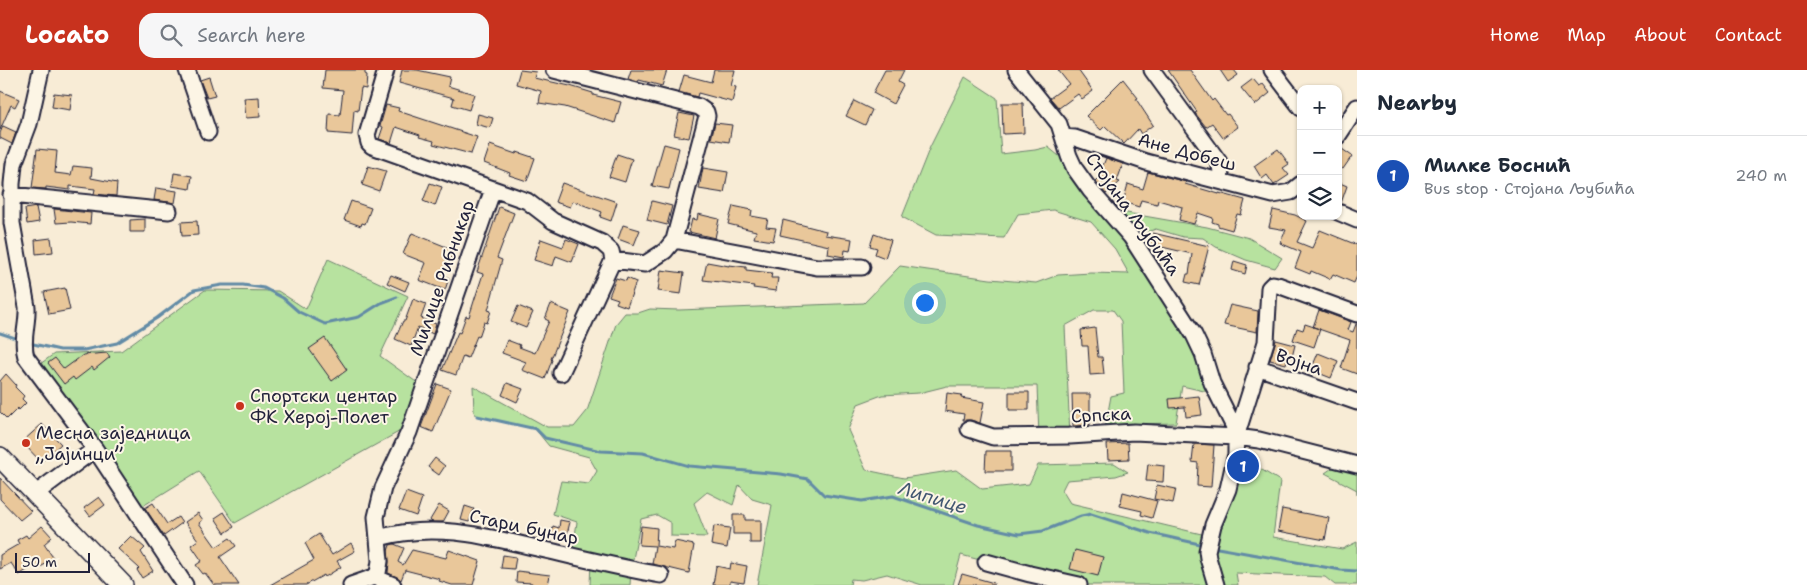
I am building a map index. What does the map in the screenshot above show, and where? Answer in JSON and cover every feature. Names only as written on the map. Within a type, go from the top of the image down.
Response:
[{"type":"main road","points":[[0,457],[123,585]]},
{"type":"street","points":[[41,70],[30,124],[14,164],[11,195],[12,223],[28,318],[23,348],[26,357],[95,450],[185,585]]},
{"type":"street","points":[[187,70],[208,132]]},
{"type":"street","name":"Милице Рибникар","points":[[374,577],[378,573],[380,561],[376,516],[383,488],[409,432],[493,189],[372,146],[368,135],[386,70]]},
{"type":"street","points":[[554,70],[698,107],[706,112],[674,240],[665,251],[644,264],[613,260]]},
{"type":"street","name":"Стојана Љубића","points":[[1016,70],[1054,117],[1075,169],[1096,197],[1131,237],[1194,335],[1203,354],[1212,383],[1233,425],[1236,437],[1236,454],[1232,473],[1213,525],[1208,546],[1216,585]]},
{"type":"street","points":[[1152,70],[1219,162],[1221,171],[1220,181]]},
{"type":"street","points":[[1272,70],[1297,103]]},
{"type":"street","points":[[1342,130],[1357,107]]},
{"type":"street","name":"Ане Добеш","points":[[1063,137],[1075,138],[1146,162],[1273,194],[1297,191]]},
{"type":"street","points":[[493,189],[527,201],[562,226],[606,245],[611,251],[613,260],[561,373]]},
{"type":"street","points":[[11,195],[169,211]]},
{"type":"street","points":[[1342,214],[1357,220]]},
{"type":"street","points":[[674,240],[817,267],[862,267]]},
{"type":"street","points":[[1236,437],[1266,342],[1269,288],[1273,284],[1278,285],[1357,314]]},
{"type":"street","name":"Војна","points":[[1257,367],[1357,402]]},
{"type":"street","name":"Српска","points":[[969,429],[993,438],[1134,432],[1236,437],[1259,440],[1357,465]]},
{"type":"street","points":[[35,494],[95,450]]},
{"type":"street","name":"Стари бунар","points":[[378,538],[412,530],[475,534],[661,575]]},
{"type":"street","points":[[986,562],[1079,585]]},
{"type":"street","points":[[356,584],[374,577],[394,585]]},
{"type":"green space","points":[[965,77],[997,98],[1001,154],[1048,147],[1075,169],[1121,224],[1121,212],[1207,227],[1249,238],[1282,258],[1275,268],[1246,260],[1216,247],[1203,238],[1183,237],[1156,229],[1131,237],[1163,286],[1217,394],[1182,386],[1176,423],[1132,424],[1105,428],[1111,396],[1124,393],[1121,321],[1113,310],[1094,310],[1065,326],[1070,436],[1039,436],[1037,386],[947,386],[919,393],[882,395],[858,404],[848,430],[866,470],[904,478],[956,470],[982,489],[1029,484],[1038,465],[1114,463],[1128,472],[1116,476],[1067,480],[1062,490],[1070,503],[1210,536],[1215,585],[1074,585],[961,555],[953,585],[922,585],[887,574],[862,580],[851,579],[850,585],[757,585],[772,505],[752,499],[739,485],[733,505],[707,492],[694,503],[707,537],[671,536],[671,523],[657,515],[641,519],[631,569],[630,585],[590,585],[591,561],[572,556],[577,522],[553,514],[561,481],[589,484],[597,471],[589,457],[549,446],[535,429],[477,416],[474,412],[473,386],[547,427],[574,427],[587,411],[616,324],[625,313],[638,313],[650,309],[679,310],[864,303],[900,266],[990,279],[1036,283],[1058,275],[1091,273],[1129,274],[1115,249],[1091,222],[1053,210],[1018,214],[1004,238],[936,235],[902,217],[930,147]]},
{"type":"green space","name":"Спортски центар ФК Херој-Полет","points":[[328,259],[408,296],[380,356],[419,384],[404,429],[235,523],[199,471],[138,509],[40,364],[54,354],[121,351],[205,290],[278,291],[306,309]]},
{"type":"green space","points":[[1244,459],[1280,481],[1273,537],[1342,549],[1357,542],[1357,585],[1335,585],[1325,577],[1236,573],[1238,585],[1219,585],[1215,558],[1217,537]]},
{"type":"green space","points":[[1338,464],[1357,470],[1357,490],[1325,473]]},
{"type":"building","points":[[325,70],[365,70],[367,75],[366,89],[361,88],[358,111],[354,110],[352,135],[328,133],[329,114],[340,115],[343,90],[323,88]]},
{"type":"building","points":[[402,70],[417,70],[450,77],[448,86],[474,94],[469,110],[452,105],[454,98],[399,83]]},
{"type":"building","points":[[520,70],[536,72],[534,78],[570,86],[593,93],[593,95],[621,102],[615,123],[565,107],[539,103],[541,91],[516,84]]},
{"type":"building","points":[[631,70],[667,70],[662,86],[628,79]]},
{"type":"building","points":[[714,70],[735,70],[731,86],[736,87],[732,102],[698,93],[697,97],[679,92],[684,75],[711,82]]},
{"type":"building","points":[[885,70],[904,70],[898,82],[903,85],[893,104],[873,93]]},
{"type":"building","points":[[1058,70],[1078,70],[1093,91],[1082,99],[1078,94],[1059,108],[1050,98],[1069,84]]},
{"type":"building","points":[[1168,70],[1190,70],[1212,101],[1214,99],[1238,127],[1223,138],[1212,123],[1206,127]]},
{"type":"building","points":[[1220,70],[1234,70],[1238,75],[1228,82]]},
{"type":"building","points":[[209,77],[215,96],[207,98],[200,80]]},
{"type":"building","points":[[1123,79],[1138,98],[1136,99],[1153,125],[1141,134],[1138,129],[1124,144],[1105,126],[1101,130],[1086,116]]},
{"type":"building","points":[[1253,79],[1259,86],[1263,84],[1270,93],[1255,105],[1241,88]]},
{"type":"building","points":[[0,91],[19,99],[15,107],[11,105],[0,130]]},
{"type":"building","points":[[54,93],[72,95],[70,110],[52,107]]},
{"type":"building","points":[[259,97],[260,117],[246,118],[244,98]]},
{"type":"building","points":[[854,101],[872,110],[865,125],[846,116]]},
{"type":"building","points":[[1002,103],[1023,103],[1024,133],[1003,134]]},
{"type":"building","points":[[386,105],[399,108],[398,111],[477,137],[471,154],[433,144],[434,141],[396,127],[391,143],[379,139],[383,127],[380,126]]},
{"type":"building","points":[[679,113],[694,116],[689,138],[674,135]]},
{"type":"building","points":[[478,114],[493,118],[490,128],[476,124]]},
{"type":"building","points":[[715,123],[732,125],[729,142],[711,139]]},
{"type":"building","points":[[3,126],[16,132],[12,144],[0,138]]},
{"type":"building","points":[[664,144],[679,148],[669,189],[652,186]]},
{"type":"building","points":[[490,145],[535,158],[527,181],[484,163]]},
{"type":"building","points":[[37,149],[57,151],[55,173],[71,175],[73,166],[92,168],[91,178],[117,183],[116,196],[94,194],[95,189],[70,186],[70,190],[46,187],[46,189],[32,188]]},
{"type":"building","points":[[1278,149],[1289,164],[1283,168],[1289,175],[1274,185],[1267,175],[1262,179],[1254,166]]},
{"type":"building","points":[[1342,149],[1352,156],[1342,168]]},
{"type":"building","points":[[617,154],[632,159],[625,182],[609,177]]},
{"type":"building","points":[[1106,158],[1123,164],[1117,181],[1120,182],[1106,194],[1095,181]]},
{"type":"building","points":[[368,166],[386,171],[379,191],[362,185]]},
{"type":"building","points":[[703,168],[728,172],[724,193],[699,189]]},
{"type":"building","points":[[1148,172],[1245,200],[1241,215],[1237,214],[1232,230],[1218,226],[1218,224],[1212,222],[1213,218],[1198,213],[1194,224],[1179,220],[1182,207],[1158,200],[1157,204],[1141,200],[1139,207],[1123,202],[1128,184],[1143,189]]},
{"type":"building","points":[[174,173],[192,176],[190,189],[172,186]]},
{"type":"building","points":[[430,183],[442,187],[435,206],[423,201]]},
{"type":"building","points":[[562,183],[617,202],[611,221],[600,217],[602,212],[573,201],[570,207],[555,202]]},
{"type":"building","points":[[1342,184],[1347,186],[1342,200]]},
{"type":"building","points":[[156,188],[177,191],[175,203],[154,200]]},
{"type":"building","points":[[351,201],[371,208],[365,224],[362,223],[361,226],[344,220]]},
{"type":"building","points":[[652,201],[672,206],[667,225],[647,220]]},
{"type":"building","points":[[733,206],[752,210],[751,216],[768,219],[766,227],[776,228],[773,241],[754,238],[756,231],[728,224]]},
{"type":"building","points":[[36,207],[39,222],[27,224],[25,209]]},
{"type":"building","points":[[499,207],[514,213],[497,258],[502,260],[488,310],[491,311],[487,323],[484,322],[479,337],[477,336],[468,358],[463,356],[456,375],[442,370],[466,316],[469,317],[483,274],[477,272]]},
{"type":"building","points":[[54,209],[91,213],[90,224],[56,223]]},
{"type":"building","points":[[1273,210],[1295,215],[1297,220],[1307,221],[1297,242],[1312,248],[1320,230],[1357,245],[1357,276],[1354,283],[1333,274],[1330,279],[1311,271],[1310,274],[1295,268],[1301,252],[1280,243],[1286,230],[1269,227]]},
{"type":"building","points":[[698,214],[719,219],[715,238],[689,232],[692,219],[697,220]]},
{"type":"building","points":[[145,219],[145,232],[130,232],[130,220]]},
{"type":"building","points":[[783,220],[826,231],[825,235],[852,239],[850,251],[845,250],[844,257],[828,254],[829,246],[780,235]]},
{"type":"building","points":[[197,221],[198,235],[182,236],[181,222]]},
{"type":"building","points":[[623,225],[640,230],[634,245],[618,239]]},
{"type":"building","points":[[412,233],[454,250],[444,276],[449,278],[445,290],[419,280],[426,263],[403,254]]},
{"type":"building","points":[[1153,233],[1209,246],[1199,285],[1185,282],[1187,274],[1189,274],[1192,254],[1149,244]]},
{"type":"building","points":[[874,234],[891,240],[885,258],[875,254],[877,248],[870,246]]},
{"type":"building","points":[[51,238],[53,252],[36,254],[35,240]]},
{"type":"building","points":[[541,239],[563,247],[566,239],[579,244],[572,262],[556,256],[553,266],[534,260]]},
{"type":"building","points":[[1234,261],[1247,265],[1245,274],[1232,270]]},
{"type":"building","points":[[707,262],[746,267],[746,270],[772,273],[771,278],[778,278],[776,291],[753,288],[754,286],[703,280]]},
{"type":"building","points":[[661,270],[684,273],[681,294],[658,291]]},
{"type":"building","points":[[391,275],[409,282],[405,291],[387,283]]},
{"type":"building","points":[[616,278],[626,281],[627,278],[636,282],[627,307],[616,303],[618,299],[609,296]]},
{"type":"building","points":[[65,288],[70,310],[49,314],[44,292]]},
{"type":"building","points":[[413,299],[426,304],[421,318],[436,324],[433,334],[418,327],[411,346],[395,339],[403,321],[405,321]]},
{"type":"building","points":[[551,304],[570,312],[545,379],[522,370],[526,362],[502,353],[507,340],[535,353],[549,321],[545,319]]},
{"type":"building","points":[[1230,305],[1258,311],[1257,332],[1224,325]]},
{"type":"building","points":[[518,306],[533,312],[526,328],[511,322]]},
{"type":"building","points":[[1319,310],[1351,322],[1348,330],[1353,332],[1357,324],[1357,374],[1341,368],[1350,340],[1313,327]]},
{"type":"building","points":[[1305,324],[1320,329],[1314,347],[1293,340],[1297,328],[1303,330]]},
{"type":"building","points":[[1095,328],[1098,357],[1102,357],[1104,374],[1090,375],[1088,346],[1082,346],[1081,330]]},
{"type":"building","points":[[325,338],[347,370],[332,381],[309,349]]},
{"type":"building","points":[[1276,340],[1295,345],[1292,357],[1288,356],[1286,364],[1270,360]]},
{"type":"building","points":[[107,353],[110,357],[94,370],[92,367],[75,380],[73,377],[64,384],[48,363],[55,358],[64,369],[83,355]]},
{"type":"building","points":[[1318,353],[1338,361],[1331,378],[1311,370]]},
{"type":"building","points":[[6,374],[24,396],[22,399],[26,403],[7,419],[0,412],[0,381]]},
{"type":"building","points":[[507,383],[523,389],[517,402],[502,395]]},
{"type":"building","points":[[437,384],[451,389],[433,432],[421,427]]},
{"type":"building","points":[[1009,392],[1029,392],[1029,410],[1009,410]]},
{"type":"building","points":[[947,393],[962,395],[961,398],[984,402],[980,423],[963,420],[964,414],[945,411]]},
{"type":"building","points":[[1072,394],[1090,394],[1090,425],[1073,426]]},
{"type":"building","points":[[1199,396],[1202,415],[1186,417],[1185,407],[1170,408],[1169,399]]},
{"type":"building","points":[[42,424],[61,444],[41,462],[22,442]]},
{"type":"building","points":[[1128,443],[1129,459],[1108,460],[1107,444]]},
{"type":"building","points":[[1194,444],[1214,445],[1211,487],[1197,486],[1198,463],[1192,462]]},
{"type":"building","points":[[986,451],[1011,451],[1011,471],[985,471]]},
{"type":"building","points":[[435,458],[445,466],[439,475],[428,467]]},
{"type":"building","points":[[1148,464],[1164,466],[1163,482],[1146,481]]},
{"type":"building","points":[[0,478],[31,511],[20,520],[0,499]]},
{"type":"building","points":[[1157,485],[1176,489],[1173,503],[1154,499]]},
{"type":"building","points":[[406,492],[422,498],[416,516],[399,510]]},
{"type":"building","points":[[1123,492],[1157,501],[1152,518],[1141,515],[1142,511],[1120,506]]},
{"type":"building","points":[[99,497],[105,505],[90,516],[84,508]]},
{"type":"building","points":[[153,503],[167,524],[178,517],[182,523],[164,536],[145,508]]},
{"type":"building","points":[[439,505],[449,511],[443,522],[432,522],[430,520]]},
{"type":"building","points":[[465,506],[474,509],[469,522],[461,520]]},
{"type":"building","points":[[1282,509],[1329,518],[1325,540],[1278,531]]},
{"type":"building","points":[[224,512],[234,527],[225,533],[215,518]]},
{"type":"building","points":[[198,513],[203,520],[199,523],[216,547],[230,538],[236,546],[220,557],[239,585],[214,585],[196,565],[202,561],[191,545],[198,540],[185,522]]},
{"type":"building","points":[[733,515],[745,515],[745,520],[761,520],[761,543],[750,543],[750,534],[733,534]]},
{"type":"building","points":[[560,520],[570,522],[566,538],[551,535],[553,526],[559,528]]},
{"type":"building","points":[[42,526],[52,537],[44,544],[54,559],[37,569],[35,565],[19,575],[11,563],[0,569],[0,555],[19,544],[17,540],[26,535],[28,538]]},
{"type":"building","points":[[641,526],[657,528],[656,546],[673,549],[675,541],[694,545],[689,573],[652,564],[655,546],[639,545]]},
{"type":"building","points":[[714,526],[730,528],[727,548],[711,545]]},
{"type":"building","points":[[319,534],[332,555],[351,543],[355,551],[337,561],[341,567],[325,577],[324,575],[306,585],[270,585],[314,560],[305,543]]},
{"type":"building","points":[[131,536],[145,548],[141,552],[153,571],[142,578],[137,570],[139,568],[118,549]]},
{"type":"building","points":[[394,544],[404,548],[398,562],[403,565],[412,550],[446,558],[449,550],[480,561],[473,585],[452,585],[439,581],[440,579],[405,570],[401,580],[388,573],[388,551],[390,545]]},
{"type":"building","points":[[1075,550],[1103,557],[1098,576],[1070,569]]},
{"type":"building","points":[[503,555],[516,557],[514,569],[501,568]]},
{"type":"building","points":[[731,563],[747,566],[744,583],[730,581],[730,585],[713,585],[716,566],[730,569]]},
{"type":"building","points":[[517,571],[550,575],[548,585],[516,582]]},
{"type":"building","points":[[962,574],[994,583],[993,585],[958,585]]},
{"type":"waterway","points":[[29,343],[60,350],[84,350],[117,343],[157,318],[194,290],[222,285],[264,288],[283,298],[299,312],[325,324],[359,317],[381,303],[397,297]]},
{"type":"waterway","points":[[0,333],[18,339]]},
{"type":"waterway","name":"Липице","points":[[477,416],[536,429],[545,438],[601,451],[643,453],[689,466],[781,474],[808,479],[824,495],[862,501],[893,496],[978,525],[1019,534],[1043,531],[1091,514],[1150,533],[1204,545]]},
{"type":"waterway","name":"Липице","points":[[1212,547],[1341,570],[1357,571]]},
{"type":"place","name":"Спортски центар ФК Херој-Полет","points":[[240,406]]},
{"type":"place","name":"Месна заједница „Јајинци”","points":[[26,443]]},
{"type":"place","name":"Милке Боснић","points":[[1243,466]]}]
